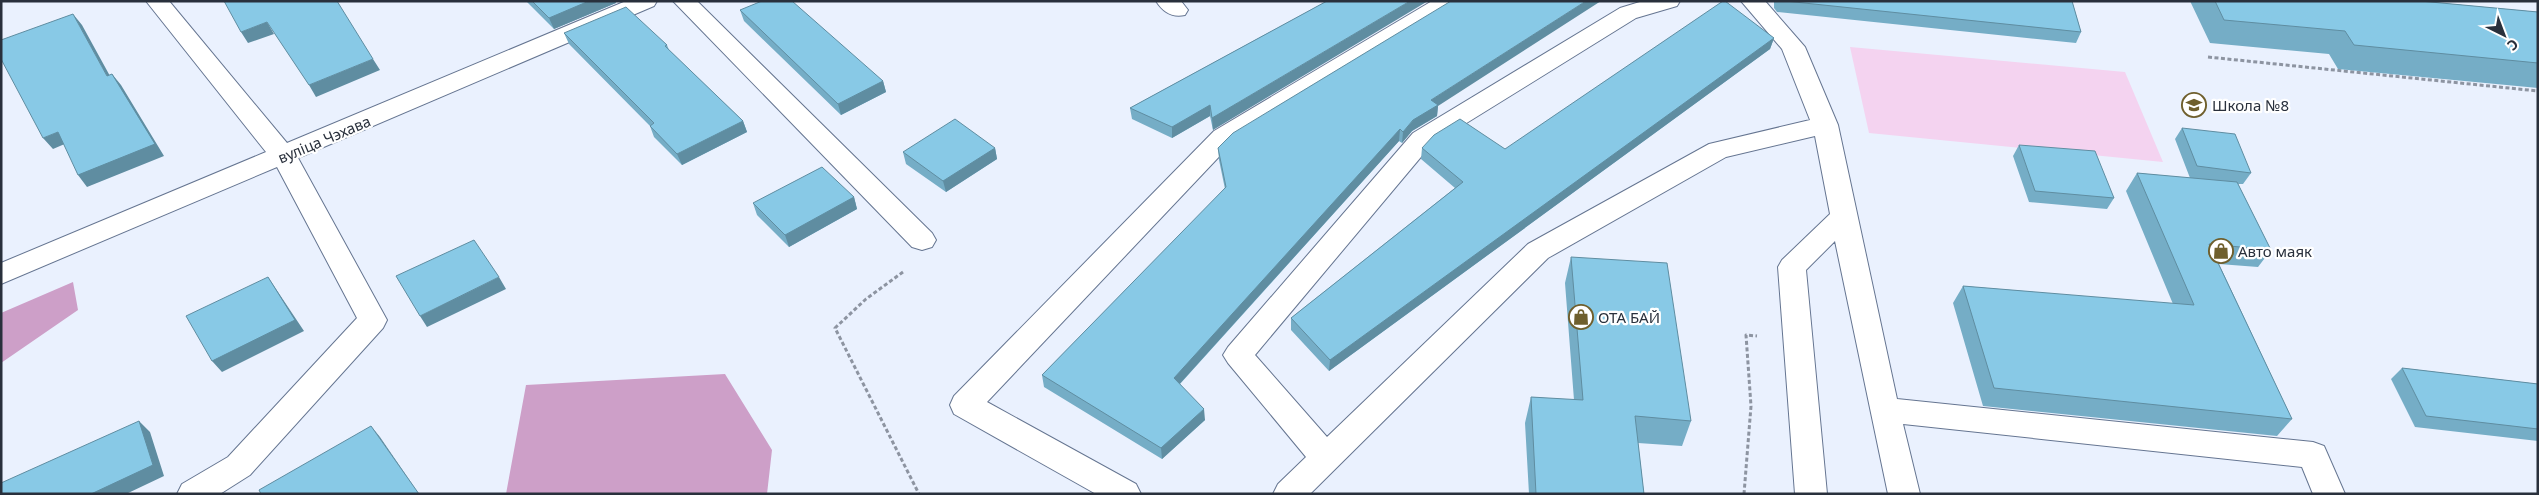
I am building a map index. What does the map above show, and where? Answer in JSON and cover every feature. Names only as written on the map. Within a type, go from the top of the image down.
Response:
[{"type":"street","points":[[157,1],[284,156],[373,320],[239,466],[193,494]]},
{"type":"street","name":"вуліца Чэхава","points":[[1,274],[284,156],[646,1]]},
{"type":"street","points":[[684,1],[922,240]]},
{"type":"street","points":[[1125,494],[965,405],[1223,136],[1449,1]]},
{"type":"street","points":[[1326,458],[1238,355],[1422,139],[1628,13],[1669,1]]},
{"type":"street","points":[[1752,1],[1793,47],[1825,125],[1884,410],[1904,494]]},
{"type":"street","points":[[1290,494],[1538,251],[1718,150],[1825,125]]},
{"type":"street","points":[[1811,494],[1792,267],[1844,216]]},
{"type":"street","points":[[1884,410],[2313,455],[2329,494]]},
{"type":"path","points":[[2208,57],[2538,91]]},
{"type":"path","points":[[905,271],[866,299],[836,328],[919,494]]},
{"type":"path","points":[[1744,494],[1751,406],[1746,335],[1798,339]]},
{"type":"shaded area","points":[[1850,47],[2125,72],[2163,162],[1869,133]]},
{"type":"shaded area","points":[[73,282],[78,310],[1,363],[1,313]]},
{"type":"shaded area","points":[[725,374],[772,450],[767,494],[506,494],[526,385]]},
{"type":"building","points":[[224,1],[337,1],[373,59],[309,85],[267,22],[241,32]]},
{"type":"building","points":[[532,1],[589,1],[549,18]]},
{"type":"building","points":[[762,1],[792,1],[883,81],[838,104],[740,10]]},
{"type":"building","points":[[1327,1],[1410,1],[1212,118],[1210,105],[1172,127],[1130,108]]},
{"type":"building","points":[[1451,1],[1586,1],[1431,100],[1438,105],[1413,120],[1403,132],[1400,129],[1174,378],[1204,409],[1161,448],[1042,375],[1226,187],[1218,148],[1233,133]]},
{"type":"building","points":[[1723,1],[1774,38],[1330,360],[1291,318],[1463,182],[1422,148],[1434,135],[1460,119],[1505,149]]},
{"type":"building","points":[[1785,1],[2072,1],[2081,32]]},
{"type":"building","points":[[2215,1],[2420,1],[2538,12],[2538,63],[2354,45],[2345,31],[2224,20]]},
{"type":"building","points":[[626,7],[743,121],[677,154],[650,126],[654,123],[564,33]]},
{"type":"building","points":[[73,14],[107,76],[112,74],[155,144],[78,175],[58,132],[43,138],[1,59],[1,40]]},
{"type":"building","points":[[955,119],[995,148],[943,181],[903,152]]},
{"type":"building","points":[[2182,128],[2235,134],[2251,173],[2197,166]]},
{"type":"building","points":[[2019,145],[2095,151],[2114,198],[2035,191]]},
{"type":"building","points":[[822,167],[854,197],[785,235],[753,203]]},
{"type":"building","points":[[2137,173],[2237,182],[2271,250],[2209,244],[2292,419],[1994,388],[1963,286],[2194,305]]},
{"type":"building","points":[[474,240],[499,277],[420,316],[396,276]]},
{"type":"building","points":[[1571,257],[1667,263],[1691,421],[1635,416],[1644,494],[1536,494],[1531,397],[1583,400]]},
{"type":"building","points":[[268,277],[295,320],[212,361],[186,316]]},
{"type":"building","points":[[2402,368],[2538,384],[2538,429],[2426,416]]},
{"type":"building","points":[[139,421],[153,465],[91,494],[1,494],[1,483]]},
{"type":"building","points":[[371,426],[419,494],[261,494],[259,490]]},
{"type":"place","name":"Школа №8","points":[[2194,105]]},
{"type":"place","name":"Авто маяк","points":[[2221,251]]},
{"type":"place","name":"ОТА БАЙ","points":[[1581,317]]}]
